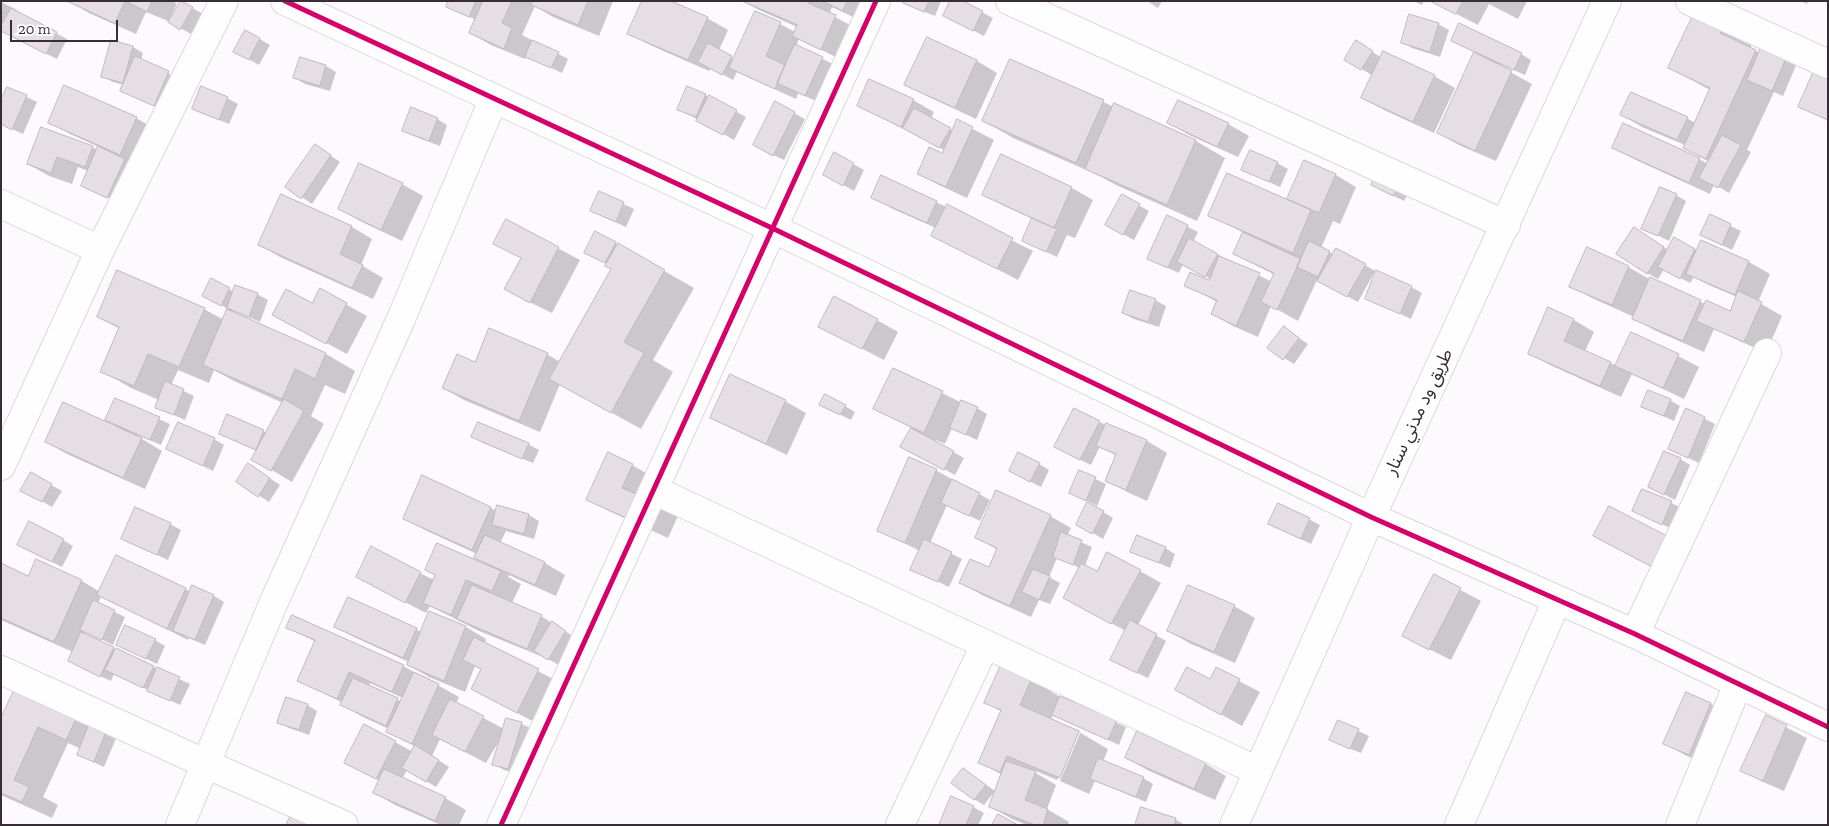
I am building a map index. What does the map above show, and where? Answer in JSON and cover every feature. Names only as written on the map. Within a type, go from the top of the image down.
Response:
[{"type":"street","points":[[1,466],[100,250],[224,1]]},
{"type":"street","points":[[285,1],[772,228],[1371,517],[1635,634],[1828,727]]},
{"type":"street","points":[[501,825],[876,1]]},
{"type":"street","points":[[1010,1],[1506,225]]},
{"type":"street","name":"طريق ود مدني سنار","points":[[1234,825],[1371,517],[1608,1]]},
{"type":"street","points":[[1690,1],[1828,64]]},
{"type":"street","points":[[180,825],[273,604],[401,319],[494,98]]},
{"type":"street","points":[[1,204],[100,250]]},
{"type":"street","points":[[1635,634],[1767,353]]},
{"type":"street","points":[[654,490],[1258,771]]},
{"type":"street","points":[[1459,825],[1557,600]]},
{"type":"street","points":[[900,825],[985,645]]},
{"type":"street","points":[[1,670],[344,825]]},
{"type":"street","points":[[1680,825],[1738,684]]},
{"type":"building","points":[[67,1],[125,1],[115,23]]},
{"type":"building","points":[[125,1],[152,1],[147,12]]},
{"type":"building","points":[[181,1],[193,7],[180,30],[168,22]]},
{"type":"building","points":[[448,1],[476,1],[469,17],[446,7]]},
{"type":"building","points":[[483,1],[512,1],[502,23],[512,28],[504,49],[469,33]]},
{"type":"building","points":[[533,1],[588,1],[578,25],[531,5]]},
{"type":"building","points":[[642,1],[671,1],[708,17],[688,60],[627,34]]},
{"type":"building","points":[[742,1],[809,1],[808,3],[836,15],[821,50],[792,36],[797,25]]},
{"type":"building","points":[[823,1],[847,1],[843,11]]},
{"type":"building","points":[[904,1],[929,1],[924,12],[903,3]]},
{"type":"building","points":[[950,1],[963,1],[983,11],[973,31],[943,16]]},
{"type":"building","points":[[1430,1],[1463,1],[1456,14]]},
{"type":"building","points":[[11,8],[57,32],[46,54],[1,31],[1,26]]},
{"type":"building","points":[[755,11],[781,22],[766,56],[785,65],[775,89],[729,68]]},
{"type":"building","points":[[1695,11],[1724,25],[1720,33],[1756,50],[1706,159],[1683,148],[1710,88],[1668,68]]},
{"type":"building","points":[[1409,14],[1439,23],[1430,52],[1401,43]]},
{"type":"building","points":[[1459,23],[1522,53],[1514,70],[1451,41]]},
{"type":"building","points":[[245,30],[260,38],[249,60],[233,52]]},
{"type":"building","points":[[927,37],[977,60],[955,108],[904,85]]},
{"type":"building","points":[[1765,38],[1790,49],[1772,91],[1747,80]]},
{"type":"building","points":[[111,40],[133,46],[123,83],[101,77]]},
{"type":"building","points":[[532,40],[559,52],[551,68],[525,57]]},
{"type":"building","points":[[1356,40],[1373,51],[1361,70],[1344,60]]},
{"type":"building","points":[[708,43],[732,56],[722,75],[698,62]]},
{"type":"building","points":[[795,44],[823,57],[805,96],[777,83]]},
{"type":"building","points":[[1383,51],[1435,75],[1413,122],[1361,98]]},
{"type":"building","points":[[1474,52],[1512,71],[1475,151],[1437,133]]},
{"type":"building","points":[[135,56],[169,71],[154,106],[120,91]]},
{"type":"building","points":[[300,57],[326,65],[320,86],[293,78]]},
{"type":"building","points":[[1010,59],[1104,100],[1076,163],[982,121]]},
{"type":"building","points":[[1817,64],[1828,69],[1828,120],[1798,107]]},
{"type":"building","points":[[869,79],[914,99],[901,127],[857,106]]},
{"type":"building","points":[[64,85],[137,117],[120,155],[48,123]]},
{"type":"building","points":[[201,86],[228,97],[219,120],[192,109]]},
{"type":"building","points":[[687,86],[706,94],[696,117],[677,110]]},
{"type":"building","points":[[7,87],[27,95],[12,130],[1,124],[1,100]]},
{"type":"building","points":[[1631,92],[1688,117],[1677,140],[1620,115]]},
{"type":"building","points":[[709,95],[737,110],[723,135],[696,121]]},
{"type":"building","points":[[1178,100],[1229,123],[1217,147],[1167,123]]},
{"type":"building","points":[[775,101],[795,112],[773,156],[753,145]]},
{"type":"building","points":[[1114,103],[1196,140],[1167,205],[1085,169]]},
{"type":"building","points":[[411,107],[438,118],[429,141],[402,131]]},
{"type":"building","points":[[914,108],[951,128],[939,148],[903,128]]},
{"type":"building","points":[[957,119],[973,127],[946,187],[917,174],[929,147],[942,153]]},
{"type":"building","points":[[1623,123],[1700,158],[1689,183],[1612,148]]},
{"type":"building","points":[[41,127],[93,146],[85,167],[57,157],[51,173],[27,164]]},
{"type":"building","points":[[1722,135],[1741,145],[1718,188],[1699,178]]},
{"type":"building","points":[[315,144],[331,155],[301,199],[285,187]]},
{"type":"building","points":[[98,146],[125,159],[107,198],[81,186]]},
{"type":"building","points":[[1250,150],[1278,162],[1269,182],[1241,170]]},
{"type":"building","points":[[834,152],[854,163],[843,186],[823,175]]},
{"type":"building","points":[[1001,154],[1072,187],[1054,228],[982,195]]},
{"type":"building","points":[[1304,160],[1336,174],[1319,213],[1287,199]]},
{"type":"building","points":[[359,163],[403,183],[381,230],[338,209]]},
{"type":"building","points":[[1380,167],[1402,179],[1393,196],[1371,185]]},
{"type":"building","points":[[1227,173],[1311,210],[1293,253],[1208,216]]},
{"type":"building","points":[[881,175],[937,201],[927,223],[871,198]]},
{"type":"building","points":[[1660,187],[1677,194],[1658,236],[1641,229]]},
{"type":"building","points":[[599,191],[624,202],[616,222],[590,211]]},
{"type":"building","points":[[281,194],[352,226],[340,254],[363,265],[352,288],[258,245]]},
{"type":"building","points":[[1122,194],[1140,204],[1123,235],[1105,225]]},
{"type":"building","points":[[947,204],[1013,238],[997,269],[931,236]]},
{"type":"building","points":[[1710,214],[1731,224],[1722,245],[1700,235]]},
{"type":"building","points":[[1167,215],[1188,225],[1168,268],[1147,259]]},
{"type":"building","points":[[1032,218],[1057,229],[1046,252],[1022,241]]},
{"type":"building","points":[[506,219],[559,247],[530,303],[504,289],[521,258],[493,244]]},
{"type":"building","points":[[1634,227],[1664,247],[1647,274],[1616,254]]},
{"type":"building","points":[[595,231],[616,242],[605,263],[584,253]]},
{"type":"building","points":[[1243,232],[1301,259],[1277,310],[1261,302],[1274,273],[1233,254]]},
{"type":"building","points":[[1674,237],[1695,249],[1680,279],[1658,267]]},
{"type":"building","points":[[1189,238],[1218,254],[1205,277],[1177,262]]},
{"type":"building","points":[[1701,240],[1749,261],[1735,295],[1686,274]]},
{"type":"building","points":[[1309,241],[1330,251],[1318,277],[1297,267]]},
{"type":"building","points":[[618,243],[665,270],[624,342],[644,353],[611,413],[549,379],[611,269],[605,266]]},
{"type":"building","points":[[1587,247],[1629,266],[1612,305],[1569,287]]},
{"type":"building","points":[[1336,248],[1366,264],[1347,297],[1317,281]]},
{"type":"building","points":[[1219,256],[1260,273],[1236,326],[1211,314],[1217,300],[1184,286],[1190,272],[1209,280]]},
{"type":"building","points":[[117,270],[205,308],[179,367],[148,354],[134,386],[100,372],[119,327],[97,317]]},
{"type":"building","points":[[1376,270],[1412,286],[1400,314],[1365,299]]},
{"type":"building","points":[[1650,277],[1701,300],[1683,341],[1632,319]]},
{"type":"building","points":[[211,278],[230,288],[221,306],[202,296]]},
{"type":"building","points":[[235,285],[258,293],[249,317],[227,308]]},
{"type":"building","points":[[320,288],[347,303],[326,344],[272,315],[286,289],[312,303]]},
{"type":"building","points":[[1130,290],[1156,299],[1148,322],[1122,313]]},
{"type":"building","points":[[1738,291],[1762,302],[1744,342],[1696,321],[1706,300],[1730,311]]},
{"type":"building","points":[[834,296],[878,319],[862,349],[818,327]]},
{"type":"building","points":[[1548,307],[1574,319],[1564,341],[1611,362],[1600,386],[1528,354]]},
{"type":"building","points":[[227,309],[326,353],[315,379],[295,369],[282,399],[203,365]]},
{"type":"building","points":[[1284,326],[1299,338],[1283,360],[1267,348]]},
{"type":"building","points":[[489,328],[548,353],[519,421],[442,388],[457,354],[475,362]]},
{"type":"building","points":[[1631,332],[1679,354],[1663,388],[1615,366]]},
{"type":"building","points":[[893,368],[943,391],[924,433],[873,409]]},
{"type":"building","points":[[730,374],[786,400],[766,444],[710,418]]},
{"type":"building","points":[[165,381],[184,389],[174,415],[155,408]]},
{"type":"building","points":[[1648,390],[1671,399],[1664,416],[1641,407]]},
{"type":"building","points":[[825,394],[846,405],[840,415],[819,405]]},
{"type":"building","points":[[115,398],[160,417],[150,440],[105,420]]},
{"type":"building","points":[[284,399],[304,411],[271,471],[251,460]]},
{"type":"building","points":[[961,400],[978,407],[966,435],[950,428]]},
{"type":"building","points":[[63,402],[142,438],[123,478],[45,442]]},
{"type":"building","points":[[1074,408],[1100,421],[1080,460],[1054,447]]},
{"type":"building","points":[[1686,408],[1705,417],[1688,458],[1668,449]]},
{"type":"building","points":[[227,414],[264,430],[256,450],[219,434]]},
{"type":"building","points":[[178,422],[215,438],[203,466],[166,449]]},
{"type":"building","points":[[478,422],[529,443],[522,459],[471,437]]},
{"type":"building","points":[[1106,423],[1147,440],[1126,490],[1105,481],[1116,454],[1096,446]]},
{"type":"building","points":[[911,428],[954,451],[944,470],[900,447]]},
{"type":"building","points":[[1664,451],[1681,458],[1664,495],[1648,487]]},
{"type":"building","points":[[608,452],[633,464],[622,488],[658,503],[647,527],[586,500]]},
{"type":"building","points":[[1018,452],[1040,463],[1030,482],[1009,471]]},
{"type":"building","points":[[909,457],[937,469],[905,543],[877,531]]},
{"type":"building","points":[[248,463],[270,478],[258,497],[236,482]]},
{"type":"building","points":[[1079,470],[1096,477],[1086,501],[1069,493]]},
{"type":"building","points":[[31,472],[52,484],[42,502],[20,491]]},
{"type":"building","points":[[422,475],[491,507],[472,550],[403,519]]},
{"type":"building","points":[[952,479],[980,493],[969,516],[941,503]]},
{"type":"building","points":[[1642,489],[1672,501],[1662,525],[1632,511]]},
{"type":"building","points":[[996,490],[1051,515],[1010,606],[959,583],[970,559],[989,567],[997,548],[975,538]]},
{"type":"building","points":[[1087,502],[1104,511],[1092,534],[1076,525]]},
{"type":"building","points":[[1278,503],[1310,518],[1301,539],[1268,524]]},
{"type":"building","points":[[497,505],[529,514],[524,534],[492,525]]},
{"type":"building","points":[[1609,506],[1671,538],[1654,568],[1593,536]]},
{"type":"building","points":[[135,507],[171,523],[157,555],[121,539]]},
{"type":"building","points":[[29,521],[64,539],[52,562],[17,545]]},
{"type":"building","points":[[1061,532],[1082,540],[1073,565],[1053,557]]},
{"type":"building","points":[[485,535],[545,562],[535,585],[474,558]]},
{"type":"building","points":[[1137,535],[1166,547],[1159,563],[1130,552]]},
{"type":"building","points":[[924,539],[952,552],[938,582],[910,570]]},
{"type":"building","points":[[437,543],[501,571],[492,591],[466,580],[451,615],[423,603],[435,575],[425,570]]},
{"type":"building","points":[[371,546],[421,572],[405,603],[356,577]]},
{"type":"building","points":[[1107,552],[1141,570],[1111,624],[1063,598],[1081,563],[1097,571]]},
{"type":"building","points":[[116,555],[186,588],[167,629],[97,595]]},
{"type":"building","points":[[36,559],[82,580],[54,642],[1,618],[1,563],[28,576]]},
{"type":"building","points":[[1033,569],[1050,576],[1039,600],[1022,592]]},
{"type":"building","points":[[1434,574],[1461,588],[1429,650],[1402,636]]},
{"type":"building","points":[[192,585],[214,595],[195,640],[173,631]]},
{"type":"building","points":[[472,585],[542,615],[527,649],[457,619]]},
{"type":"building","points":[[1188,585],[1235,605],[1214,652],[1167,631]]},
{"type":"building","points":[[348,597],[417,628],[403,658],[334,627]]},
{"type":"building","points":[[93,600],[115,610],[102,640],[80,630]]},
{"type":"building","points":[[429,611],[466,626],[444,681],[407,665]]},
{"type":"building","points":[[292,615],[404,665],[392,692],[349,672],[337,699],[297,681],[315,640],[286,628]]},
{"type":"building","points":[[1130,620],[1157,634],[1137,673],[1110,660]]},
{"type":"building","points":[[552,621],[566,631],[548,660],[534,651]]},
{"type":"building","points":[[125,625],[156,639],[146,659],[116,645]]},
{"type":"building","points":[[81,632],[114,647],[100,677],[68,661]]},
{"type":"building","points":[[474,637],[539,669],[517,713],[471,689],[481,669],[463,660]]},
{"type":"building","points":[[116,648],[154,666],[143,688],[105,670]]},
{"type":"building","points":[[1001,665],[1032,678],[1020,705],[1079,731],[1060,778],[1007,756],[1000,772],[978,763],[1001,710],[984,703]]},
{"type":"building","points":[[157,667],[180,677],[170,701],[147,691]]},
{"type":"building","points":[[1187,667],[1210,679],[1216,667],[1240,679],[1221,715],[1175,690]]},
{"type":"building","points":[[414,672],[439,684],[412,744],[386,732]]},
{"type":"building","points":[[353,678],[398,698],[386,726],[340,705]]},
{"type":"building","points":[[16,686],[78,715],[66,740],[38,727],[14,780],[29,787],[22,802],[1,793],[1,718]]},
{"type":"building","points":[[1686,692],[1711,703],[1689,755],[1663,744]]},
{"type":"building","points":[[1060,696],[1117,720],[1108,740],[1052,715]]},
{"type":"building","points":[[286,697],[308,704],[299,730],[277,723]]},
{"type":"building","points":[[450,699],[484,716],[465,752],[432,735]]},
{"type":"building","points":[[1766,715],[1787,725],[1763,781],[1740,771]]},
{"type":"building","points":[[506,718],[522,722],[508,769],[492,765]]},
{"type":"building","points":[[1338,720],[1359,729],[1350,749],[1329,740]]},
{"type":"building","points":[[90,722],[107,729],[94,762],[77,755]]},
{"type":"building","points":[[364,724],[396,741],[376,779],[344,763]]},
{"type":"building","points":[[1137,731],[1206,763],[1194,789],[1125,758]]},
{"type":"building","points":[[415,745],[439,760],[426,782],[402,768]]},
{"type":"building","points":[[1098,758],[1144,777],[1136,797],[1090,779]]},
{"type":"building","points":[[1006,761],[1036,771],[1025,800],[1048,809],[1043,825],[1035,825],[989,807]]},
{"type":"building","points":[[963,768],[986,785],[974,800],[951,783]]},
{"type":"building","points":[[384,769],[446,797],[435,821],[373,793]]},
{"type":"building","points":[[951,796],[974,806],[966,825],[939,825]]},
{"type":"building","points":[[1141,807],[1176,818],[1174,825],[1135,825]]},
{"type":"building","points":[[294,809],[314,825],[286,825]]},
{"type":"building","points":[[998,814],[1018,825],[992,825]]},
{"type":"cycle path","points":[[285,1],[772,228],[1371,517],[1635,634],[1828,727]]},
{"type":"cycle path","points":[[501,825],[876,1]]}]
